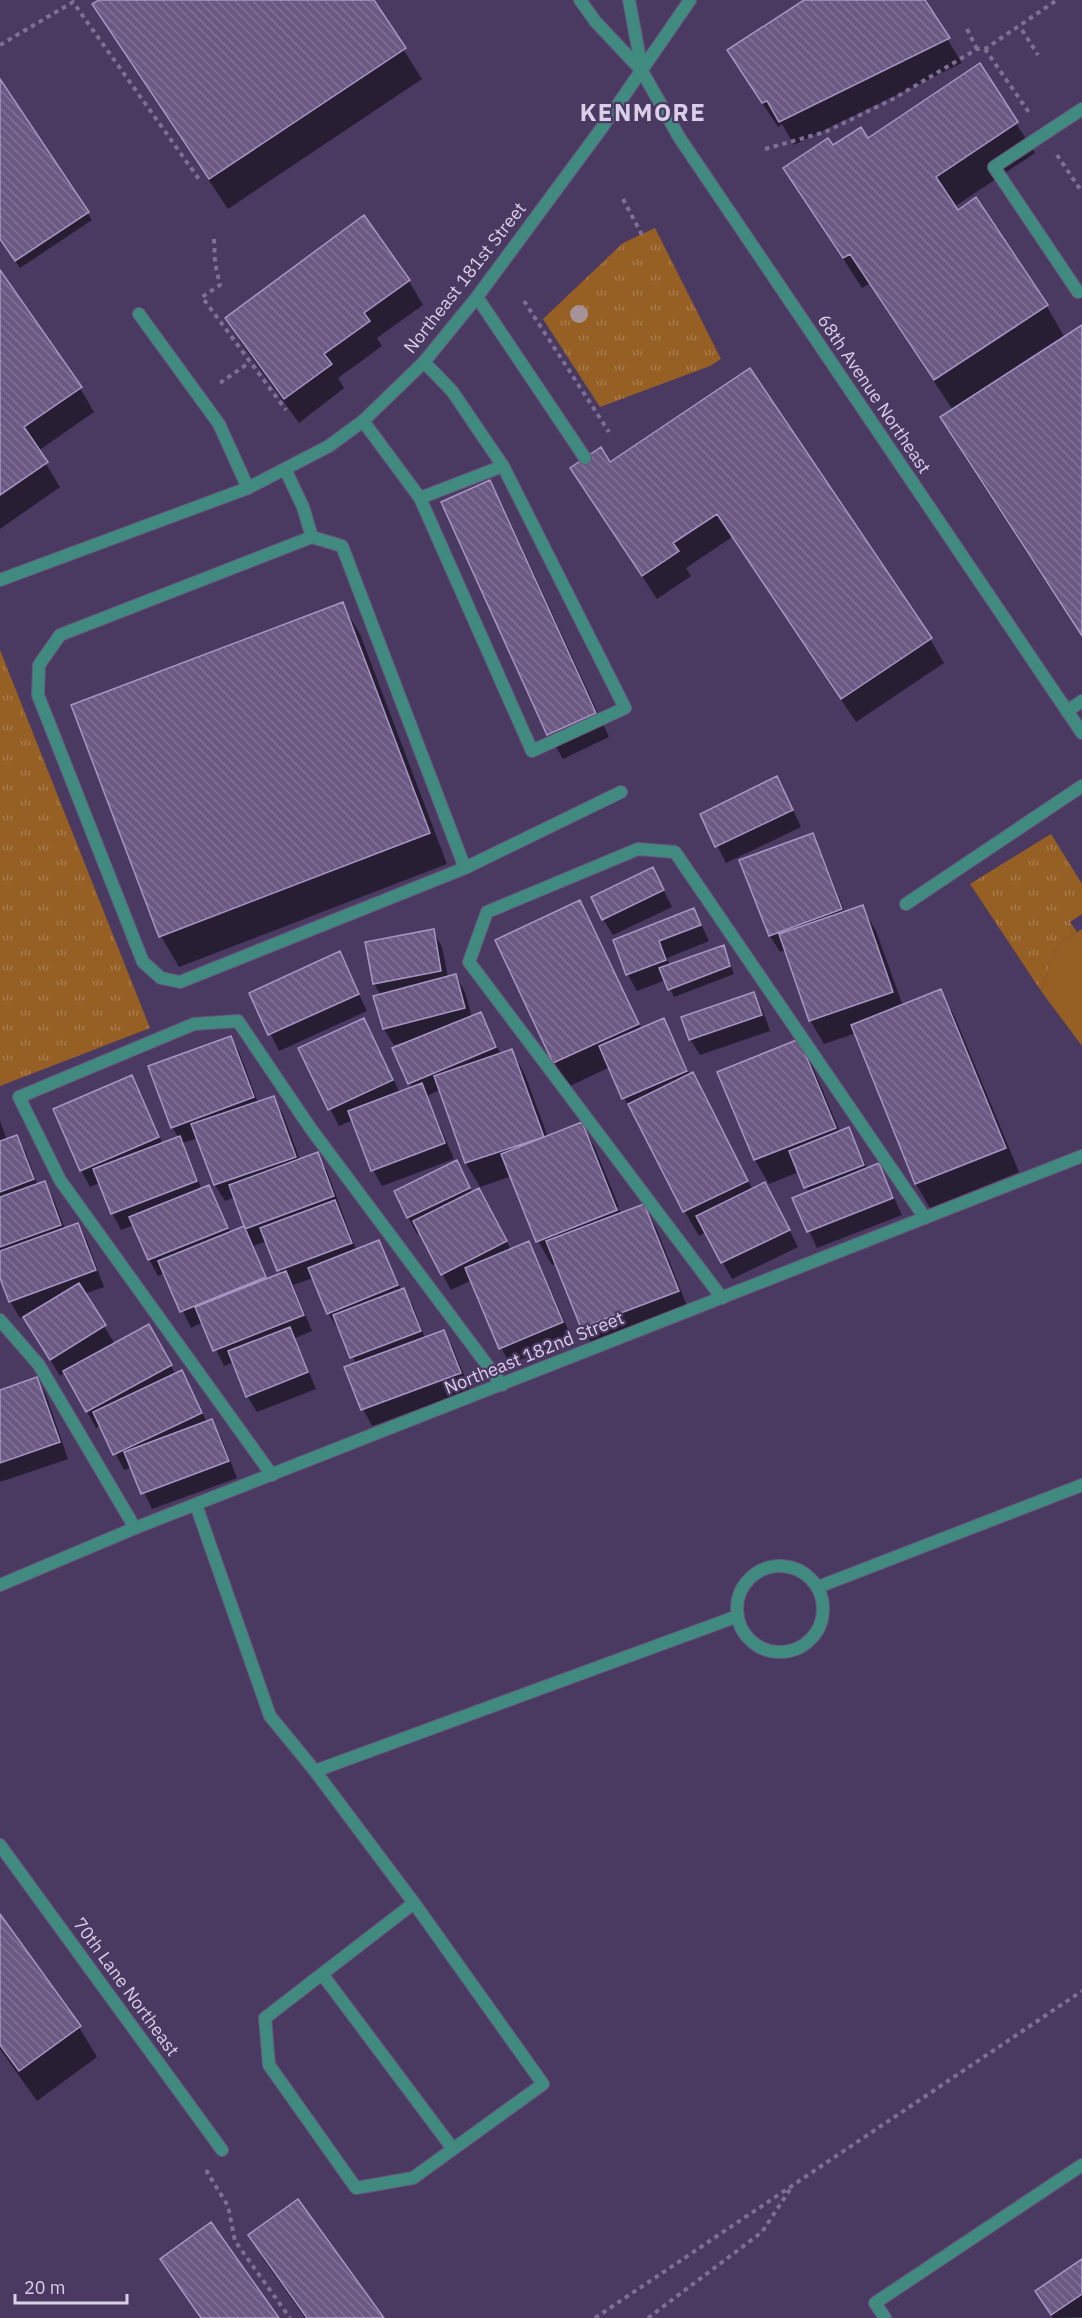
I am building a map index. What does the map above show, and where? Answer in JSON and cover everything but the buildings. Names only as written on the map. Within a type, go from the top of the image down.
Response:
[{"type":"street","name":"68th Avenue Northeast","points":[[580,0],[595,21],[642,71],[679,137],[1082,733]]},
{"type":"street","name":"68th Avenue Northeast","points":[[629,0],[642,71]]},
{"type":"street","name":"Northeast 181st Street","points":[[0,580],[248,488],[328,446],[363,421],[424,362],[477,297],[642,71],[690,0]]},
{"type":"street","points":[[1078,292],[994,167],[1082,109]]},
{"type":"street","points":[[477,297],[585,458]]},
{"type":"street","points":[[139,314],[219,424],[248,488]]},
{"type":"street","points":[[363,421],[420,498],[532,751],[625,708],[503,466],[452,391],[424,362]]},
{"type":"street","points":[[420,498],[503,466]]},
{"type":"street","points":[[285,469],[303,507],[312,537]]},
{"type":"street","points":[[465,868],[342,546],[312,537],[60,634],[39,665],[38,695],[143,962],[160,978],[180,982],[465,868],[621,792]]},
{"type":"street","points":[[1067,711],[1082,701]]},
{"type":"street","points":[[906,904],[1082,786]]},
{"type":"street","points":[[722,1298],[469,962],[487,912],[638,849],[675,852],[925,1218]]},
{"type":"street","points":[[272,1475],[60,1180],[19,1097],[194,1024],[238,1021],[311,1129],[502,1385]]},
{"type":"street","name":"Northeast 182nd Street","points":[[0,1585],[135,1528],[1082,1156]]},
{"type":"street","points":[[0,1320],[39,1365],[135,1528]]},
{"type":"street","points":[[818,1587],[1082,1485]]},
{"type":"street","points":[[196,1504],[270,1716],[315,1771],[414,1903],[543,2084],[413,2178],[356,2188],[268,2065],[265,2018],[414,1903]]},
{"type":"street","points":[[783,1565],[809,1576],[818,1587],[823,1600],[824,1614],[820,1628],[812,1639],[800,1648],[786,1652],[771,1652],[758,1646],[747,1637],[739,1624],[738,1616],[739,1596],[746,1582],[756,1573],[769,1567],[783,1565]]},
{"type":"street","points":[[315,1771],[738,1616]]},
{"type":"street","name":"70th Lane Northeast","points":[[0,1845],[222,2150]]},
{"type":"street","points":[[322,1974],[453,2149]]},
{"type":"street","points":[[885,2318],[875,2303],[1082,2165]]},
{"type":"path","points":[[765,149],[825,132],[893,99],[977,49],[985,49],[1058,0]]},
{"type":"path","points":[[0,45],[74,2],[201,182]]},
{"type":"path","points":[[967,29],[977,49]]},
{"type":"path","points":[[1022,30],[1038,55]]},
{"type":"path","points":[[985,49],[1032,117]]},
{"type":"path","points":[[1054,150],[1082,192]]},
{"type":"path","points":[[623,199],[642,235]]},
{"type":"path","points":[[214,238],[215,263],[220,285],[202,297],[286,410]]},
{"type":"path","points":[[524,301],[609,432]]},
{"type":"path","points":[[221,383],[250,362]]},
{"type":"path","points":[[595,2318],[1082,1991]]},
{"type":"path","points":[[222,2150],[207,2172],[228,2206],[235,2241],[290,2318]]},
{"type":"path","points":[[648,2318],[762,2232],[793,2185]]},
{"type":"green space","points":[[655,228],[721,359],[710,366],[600,407],[543,319],[623,243]]},
{"type":"green space","points":[[0,650],[150,1028],[0,1086]]},
{"type":"green space","points":[[1051,834],[1082,884],[1082,914],[1070,922],[1077,932],[1058,944],[1041,991],[970,884]]},
{"type":"green space","points":[[1082,929],[1082,1046],[1041,991],[1058,944]]},
{"type":"district","name":"KENMORE","points":[[643,113]]}]
